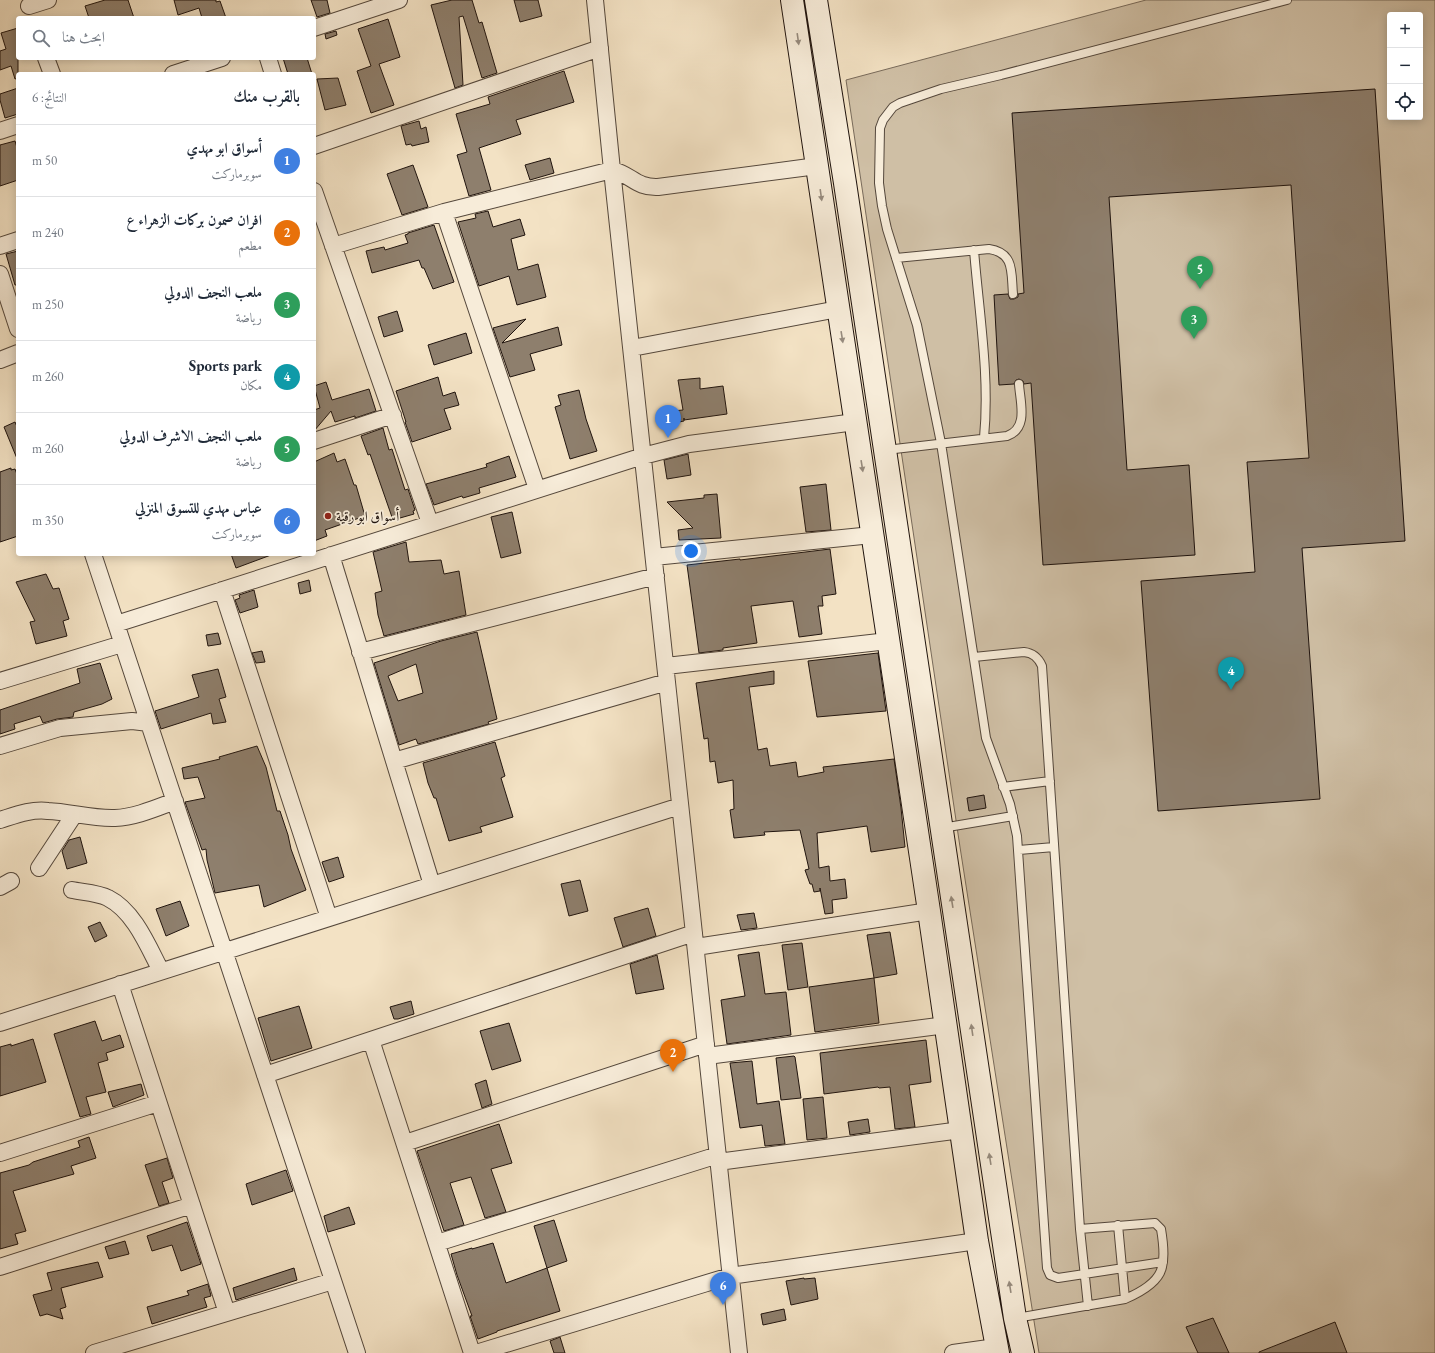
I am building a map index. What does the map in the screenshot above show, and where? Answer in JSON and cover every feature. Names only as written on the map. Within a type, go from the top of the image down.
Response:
[{"type":"street","points":[[29,8],[48,0]]},
{"type":"street","points":[[316,27],[369,5],[399,0]]},
{"type":"street","points":[[595,0],[738,1353]]},
{"type":"street","points":[[792,0],[977,1241],[997,1350],[953,1353]]},
{"type":"street","points":[[816,0],[1015,1318],[1023,1353]]},
{"type":"street","points":[[316,145],[600,48]]},
{"type":"street","points":[[47,60],[51,72]]},
{"type":"street","points":[[179,72],[216,60]]},
{"type":"street","points":[[269,60],[272,72]]},
{"type":"street","points":[[0,131],[16,126]]},
{"type":"street","points":[[333,246],[444,212],[612,170],[622,173],[644,186],[658,187],[817,166]]},
{"type":"street","points":[[316,196],[430,523]]},
{"type":"street","points":[[444,212],[537,489]]},
{"type":"street","points":[[0,246],[16,241]]},
{"type":"street","points":[[0,274],[16,323]]},
{"type":"street","points":[[632,348],[838,309]]},
{"type":"street","points":[[0,360],[16,354]]},
{"type":"street","points":[[316,440],[393,415]]},
{"type":"street","points":[[116,624],[643,456],[689,444],[855,422]]},
{"type":"street","points":[[654,557],[872,535]]},
{"type":"street","points":[[331,555],[432,885]]},
{"type":"street","points":[[94,556],[357,1353]]},
{"type":"street","points":[[360,652],[656,576]]},
{"type":"street","points":[[222,590],[329,918]]},
{"type":"street","points":[[666,666],[888,640]]},
{"type":"street","points":[[0,681],[122,644]]},
{"type":"street","points":[[394,761],[667,682]]},
{"type":"street","points":[[0,746],[60,728],[132,721],[148,723]]},
{"type":"street","points":[[0,820],[25,812],[47,810],[74,815],[115,818],[137,815],[174,801]]},
{"type":"street","points":[[0,1023],[680,806]]},
{"type":"street","points":[[39,868],[74,815]]},
{"type":"street","points":[[72,890],[107,897],[123,908],[140,930],[161,971]]},
{"type":"street","points":[[265,1075],[372,1040],[695,940],[929,911]]},
{"type":"street","points":[[120,984],[227,1313]]},
{"type":"street","points":[[405,1143],[706,1050],[946,1025]]},
{"type":"street","points":[[372,1040],[472,1353]]},
{"type":"street","points":[[0,1153],[158,1103]]},
{"type":"street","points":[[437,1243],[718,1159],[961,1130]]},
{"type":"street","points":[[0,1267],[192,1205]]},
{"type":"street","points":[[476,1353],[730,1276],[977,1241]]},
{"type":"street","points":[[94,1353],[333,1281]]},
{"type":"lane","points":[[1163,1262],[1058,1278],[1050,1275],[1047,1268],[1018,836],[1013,816],[986,738],[941,443],[919,331],[887,229],[882,206],[879,164],[880,128],[883,120],[893,107],[900,103],[940,89],[1287,0]]},
{"type":"lane","points":[[896,258],[974,250],[996,250],[1007,258],[1011,269],[1013,294]]},
{"type":"lane","points":[[974,250],[986,374],[984,438]]},
{"type":"lane","points":[[885,450],[1007,436],[1012,434],[1017,430],[1022,420],[1019,384]]},
{"type":"lane","points":[[974,657],[1030,652],[1040,660],[1042,666],[1080,1229],[1088,1306]]},
{"type":"lane","points":[[1003,787],[1050,781]]},
{"type":"lane","points":[[941,828],[1013,816]]},
{"type":"lane","points":[[1019,850],[1054,847]]},
{"type":"lane","points":[[1015,1318],[1126,1298],[1134,1295],[1150,1284],[1162,1269],[1161,1229],[1157,1224],[1152,1222],[1080,1229]]},
{"type":"lane","points":[[1118,1225],[1126,1298]]},
{"type":"shaded area","points":[[1146,0],[1435,0],[1435,1353],[1039,1353],[960,847],[846,80]]},
{"type":"building","points":[[105,0],[128,0],[133,16],[88,16],[85,6]]},
{"type":"building","points":[[174,0],[216,0],[216,2],[220,1],[225,16],[201,16],[199,8],[178,15]]},
{"type":"building","points":[[311,0],[327,0],[330,13],[317,17]]},
{"type":"building","points":[[452,0],[472,0],[479,23],[482,22],[497,73],[482,78],[463,16],[459,17],[463,85],[455,88],[431,5]]},
{"type":"building","points":[[514,0],[538,0],[542,16],[520,22]]},
{"type":"building","points":[[388,19],[400,57],[379,64],[394,105],[371,113],[357,71],[371,66],[358,29]]},
{"type":"building","points":[[16,29],[16,60],[18,60],[18,72],[16,72],[15,79],[11,66],[0,70],[0,51],[6,49],[1,33]]},
{"type":"building","points":[[336,31],[337,35],[326,39],[325,34]]},
{"type":"building","points":[[284,60],[308,60],[311,72],[287,72]]},
{"type":"building","points":[[564,71],[574,102],[516,120],[521,134],[479,148],[491,190],[469,196],[457,155],[467,152],[456,114],[490,104],[488,97]]},
{"type":"building","points":[[338,78],[346,105],[325,110],[317,79]]},
{"type":"building","points":[[16,89],[16,115],[5,118],[0,100],[0,94]]},
{"type":"building","points":[[1375,89],[1405,541],[1302,548],[1320,799],[1158,811],[1141,581],[1255,572],[1247,462],[1309,458],[1291,185],[1109,197],[1127,470],[1189,465],[1195,555],[1043,565],[1031,383],[1024,384],[1023,381],[1019,379],[1016,380],[1014,384],[999,385],[994,295],[1008,294],[1010,299],[1014,299],[1018,297],[1018,294],[1024,293],[1012,113]]},
{"type":"building","points":[[419,121],[421,129],[426,127],[429,142],[412,146],[411,144],[406,145],[401,126]]},
{"type":"building","points":[[15,141],[16,144],[16,181],[0,186],[0,145]]},
{"type":"building","points":[[550,158],[554,173],[530,180],[525,165]]},
{"type":"building","points":[[413,165],[428,207],[402,215],[387,174]]},
{"type":"building","points":[[488,211],[493,227],[520,219],[525,235],[511,239],[518,270],[538,264],[546,297],[517,305],[509,276],[479,286],[458,222],[476,218],[475,214]]},
{"type":"building","points":[[434,225],[454,282],[433,289],[419,260],[372,273],[366,251],[384,247],[385,250],[408,243],[405,235]]},
{"type":"building","points":[[16,252],[16,285],[15,285],[6,254]]},
{"type":"building","points":[[397,311],[403,331],[384,337],[378,317]]},
{"type":"building","points":[[526,319],[502,343],[558,327],[562,345],[530,354],[535,370],[510,377],[493,328]]},
{"type":"building","points":[[466,333],[472,353],[434,365],[428,345]]},
{"type":"building","points":[[438,377],[443,396],[455,392],[459,405],[444,409],[451,429],[412,442],[396,391]]},
{"type":"building","points":[[700,378],[700,389],[723,386],[727,414],[684,420],[674,423],[672,411],[683,410],[678,380]]},
{"type":"building","points":[[326,382],[332,400],[369,389],[376,411],[355,418],[355,416],[335,422],[331,411],[316,429],[316,409],[320,408],[316,393],[316,385]]},
{"type":"building","points":[[579,390],[586,419],[597,451],[570,459],[555,407],[561,405],[558,395]]},
{"type":"building","points":[[15,422],[16,424],[16,456],[4,427]]},
{"type":"building","points":[[383,428],[389,450],[392,449],[405,490],[408,489],[415,510],[413,511],[414,514],[393,520],[370,454],[368,455],[361,436]]},
{"type":"building","points":[[334,453],[337,462],[345,459],[354,485],[356,485],[365,516],[325,530],[327,536],[316,540],[316,461]]},
{"type":"building","points":[[688,454],[691,475],[667,479],[664,460]]},
{"type":"building","points":[[509,456],[516,477],[479,488],[480,493],[463,498],[462,496],[434,505],[426,484],[487,467],[486,464]]},
{"type":"building","points":[[11,468],[11,470],[15,469],[16,472],[16,537],[0,542],[0,472]]},
{"type":"building","points":[[826,484],[831,530],[806,532],[800,487]]},
{"type":"building","points":[[717,494],[721,538],[679,540],[678,530],[693,528],[667,502],[704,498],[704,495]]},
{"type":"building","points":[[512,512],[521,553],[501,558],[491,517]]},
{"type":"building","points":[[406,542],[409,562],[441,560],[444,574],[459,571],[466,615],[384,636],[378,615],[375,593],[382,591],[373,552]]},
{"type":"building","points":[[830,549],[836,594],[822,596],[823,606],[818,606],[822,634],[799,637],[793,601],[751,606],[757,643],[699,653],[687,565]]},
{"type":"building","points":[[232,556],[268,556],[236,568]]},
{"type":"building","points":[[46,574],[53,589],[59,588],[69,619],[63,621],[67,636],[36,644],[30,622],[35,621],[16,582]]},
{"type":"building","points":[[309,580],[311,591],[300,594],[298,583]]},
{"type":"building","points":[[254,590],[258,607],[240,613],[235,600],[240,598],[239,595]]},
{"type":"building","points":[[477,632],[497,719],[488,722],[489,724],[418,744],[416,739],[399,745],[374,663],[441,641]],"holes":[[[416,664],[423,693],[398,701],[388,676]]]},
{"type":"building","points":[[218,633],[221,644],[208,646],[206,635]]},
{"type":"building","points":[[262,651],[265,662],[256,663],[252,653]]},
{"type":"building","points":[[878,653],[886,711],[817,717],[808,661]]},
{"type":"building","points":[[100,663],[112,699],[102,704],[74,712],[73,717],[43,723],[40,716],[14,724],[15,729],[0,734],[0,710],[80,683],[77,669]]},
{"type":"building","points":[[218,669],[226,697],[219,699],[226,722],[213,724],[211,713],[161,729],[155,711],[199,697],[192,675]]},
{"type":"building","points":[[774,671],[774,684],[749,687],[758,750],[767,748],[770,766],[796,762],[798,777],[824,772],[823,767],[894,759],[905,847],[871,852],[867,826],[817,833],[819,868],[829,866],[830,881],[845,879],[847,898],[832,900],[833,913],[825,914],[820,888],[820,891],[814,892],[812,884],[810,884],[805,870],[809,869],[800,830],[764,832],[765,835],[734,838],[730,810],[734,809],[733,780],[718,783],[715,761],[710,762],[708,738],[704,739],[696,683]]},
{"type":"building","points":[[495,742],[505,776],[501,778],[513,817],[480,827],[482,832],[449,841],[436,798],[434,798],[428,783],[423,763]]},
{"type":"building","points":[[257,746],[266,767],[277,811],[280,811],[291,849],[306,890],[264,907],[259,885],[215,893],[207,860],[206,849],[202,850],[185,802],[205,798],[198,777],[184,779],[182,768],[220,759],[219,757]]},
{"type":"building","points":[[984,795],[986,808],[969,811],[967,798]]},
{"type":"building","points":[[80,837],[87,863],[67,869],[62,851],[69,840]]},
{"type":"building","points":[[338,857],[344,877],[329,882],[322,862]]},
{"type":"building","points":[[580,880],[588,911],[569,916],[561,884]]},
{"type":"building","points":[[180,901],[189,926],[166,936],[156,909]]},
{"type":"building","points":[[648,908],[656,936],[623,947],[614,918]]},
{"type":"building","points":[[754,913],[757,928],[741,930],[737,915]]},
{"type":"building","points":[[100,922],[107,936],[95,942],[88,927]]},
{"type":"building","points":[[890,932],[897,974],[874,978],[867,935]]},
{"type":"building","points":[[802,943],[808,987],[788,990],[782,945]]},
{"type":"building","points":[[759,952],[765,994],[786,992],[791,1035],[727,1044],[721,1000],[745,996],[738,955]]},
{"type":"building","points":[[657,955],[664,989],[636,994],[630,964]]},
{"type":"building","points":[[874,978],[879,1023],[815,1032],[809,987]]},
{"type":"building","points":[[411,1001],[414,1014],[394,1019],[390,1007]]},
{"type":"building","points":[[299,1006],[312,1048],[271,1061],[258,1018]]},
{"type":"building","points":[[95,1021],[102,1041],[120,1035],[124,1047],[106,1053],[108,1060],[98,1063],[106,1092],[86,1097],[91,1114],[80,1117],[54,1034]]},
{"type":"building","points":[[509,1023],[521,1061],[492,1070],[480,1031]]},
{"type":"building","points":[[33,1039],[46,1082],[0,1096],[0,1047],[11,1044],[11,1046]]},
{"type":"building","points":[[926,1040],[931,1082],[909,1085],[915,1127],[895,1129],[890,1087],[878,1087],[824,1094],[820,1053]]},
{"type":"building","points":[[794,1056],[801,1098],[781,1100],[776,1058]]},
{"type":"building","points":[[752,1061],[757,1104],[779,1101],[785,1144],[765,1146],[762,1125],[740,1128],[730,1063]]},
{"type":"building","points":[[486,1080],[492,1104],[482,1108],[475,1084]]},
{"type":"building","points":[[141,1084],[144,1095],[113,1107],[108,1092]]},
{"type":"building","points":[[823,1097],[827,1138],[807,1140],[803,1099]]},
{"type":"building","points":[[868,1119],[870,1132],[850,1135],[848,1122]]},
{"type":"building","points":[[499,1124],[512,1163],[491,1169],[506,1212],[485,1218],[471,1177],[450,1183],[464,1225],[444,1231],[417,1151]]},
{"type":"building","points":[[89,1137],[96,1158],[71,1166],[74,1174],[13,1191],[26,1231],[15,1234],[18,1244],[0,1249],[0,1173],[29,1165],[33,1162],[80,1147],[78,1141]]},
{"type":"building","points":[[167,1158],[173,1178],[162,1182],[169,1203],[159,1206],[145,1165]]},
{"type":"building","points":[[286,1170],[293,1191],[252,1205],[246,1184]]},
{"type":"building","points":[[349,1207],[355,1224],[328,1232],[324,1216]]},
{"type":"building","points":[[554,1220],[567,1261],[547,1268],[534,1226]]},
{"type":"building","points":[[187,1222],[201,1264],[181,1271],[172,1245],[152,1251],[147,1236]]},
{"type":"building","points":[[125,1241],[129,1254],[109,1259],[105,1247]]},
{"type":"building","points":[[493,1243],[506,1283],[547,1268],[560,1311],[497,1331],[478,1339],[470,1316],[472,1316],[451,1254]]},
{"type":"building","points":[[98,1262],[103,1277],[61,1288],[66,1307],[60,1309],[63,1319],[47,1314],[40,1316],[33,1295],[52,1290],[47,1273]]},
{"type":"building","points":[[294,1268],[297,1280],[236,1300],[233,1288]]},
{"type":"building","points":[[815,1278],[818,1299],[791,1305],[786,1281]]},
{"type":"building","points":[[208,1284],[211,1296],[204,1298],[207,1307],[152,1324],[147,1307],[189,1295],[187,1291]]},
{"type":"building","points":[[784,1309],[786,1320],[763,1325],[761,1314]]},
{"type":"building","points":[[1213,1318],[1229,1353],[1198,1353],[1186,1327]]},
{"type":"building","points":[[1335,1322],[1347,1353],[1259,1353],[1259,1352]]},
{"type":"building","points":[[560,1337],[565,1353],[554,1353],[550,1341]]},
{"type":"place","name":"ملعب النجف الاشرف الدولي","points":[[1200,289]]},
{"type":"place","name":"ملعب النجف الدولي","points":[[1194,339]]},
{"type":"place","name":"أسواق ابو مهدي","points":[[668,438]]},
{"type":"place","name":"أسواق ابو رقية","points":[[328,516]]},
{"type":"place","name":"Sports park","points":[[1231,690]]},
{"type":"place","name":"افران صمون بركات الزهراء ع","points":[[673,1072]]},
{"type":"place","name":"عباس مهدي للتسوق المنزلي","points":[[723,1305]]}]
